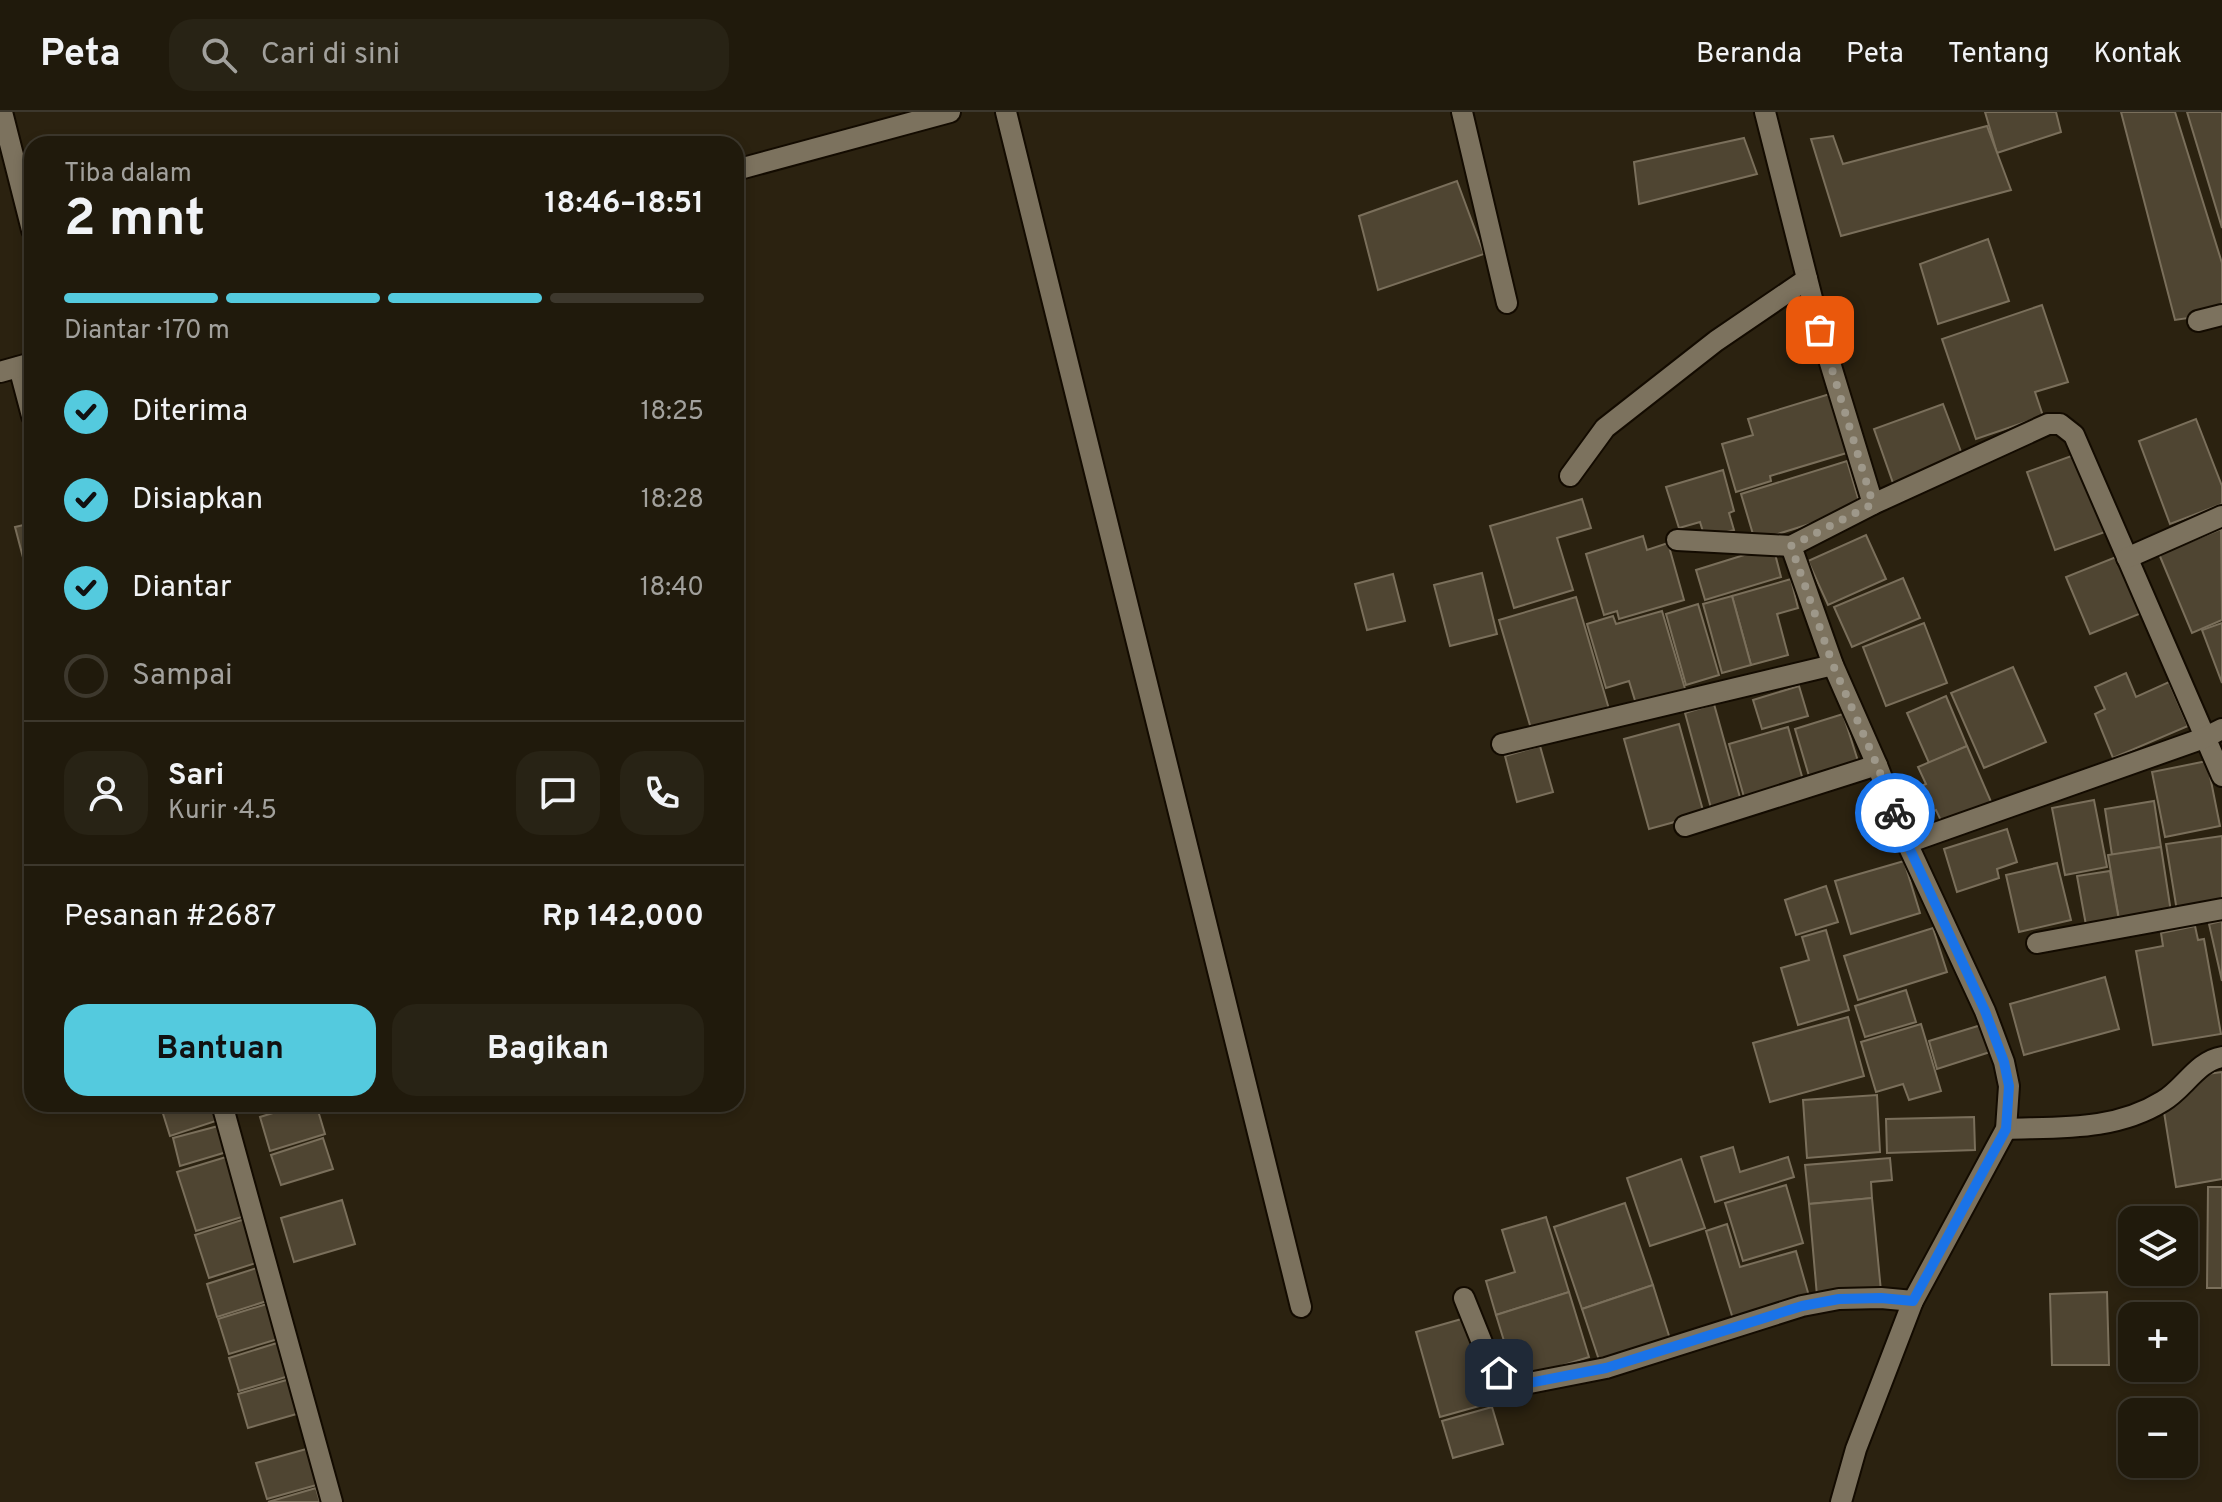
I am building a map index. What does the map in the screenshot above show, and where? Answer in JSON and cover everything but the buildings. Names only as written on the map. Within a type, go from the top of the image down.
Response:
[{"type":"street","points":[[2,112],[24,199]]},
{"type":"street","points":[[744,168],[950,112]]},
{"type":"street","points":[[1006,112],[1301,1307]]},
{"type":"street","points":[[1462,112],[1507,303]]},
{"type":"street","points":[[1765,112],[1820,330],[1873,504]]},
{"type":"street","points":[[1570,476],[1605,428],[1716,341],[1807,279]]},
{"type":"street","points":[[2198,321],[2222,315]]},
{"type":"street","points":[[17,367],[24,390]]},
{"type":"street","points":[[1677,540],[1791,546],[1873,504],[2048,424],[2060,424],[2074,435],[2127,558],[2213,734],[2222,776]]},
{"type":"street","points":[[2127,558],[2222,516]]},
{"type":"street","points":[[1791,546],[1833,665],[1907,843],[1985,1011],[2004,1062],[2009,1086],[2006,1129],[1913,1301],[1856,1449],[1841,1502]]},
{"type":"street","points":[[1502,744],[1833,665]]},
{"type":"street","points":[[1907,843],[2213,734]]},
{"type":"street","points":[[1685,826],[1877,765]]},
{"type":"street","points":[[2037,943],[2222,909]]},
{"type":"street","points":[[2006,1129],[2094,1127],[2138,1114],[2164,1101],[2212,1059],[2222,1057]]},
{"type":"street","points":[[224,1112],[332,1502]]},
{"type":"street","points":[[1464,1298],[1487,1355],[1499,1373],[1519,1385],[1606,1368],[1802,1306],[1839,1299],[1913,1301]]},
{"type":"way so far","points":[[1820,330],[1873,504],[1791,546],[1833,665],[1895,813]]},
{"type":"route","points":[[1499,1373],[1519,1385],[1606,1368],[1802,1306],[1839,1299],[1913,1301],[2006,1129],[2009,1086],[2004,1062],[1985,1011],[1895,813]]}]
